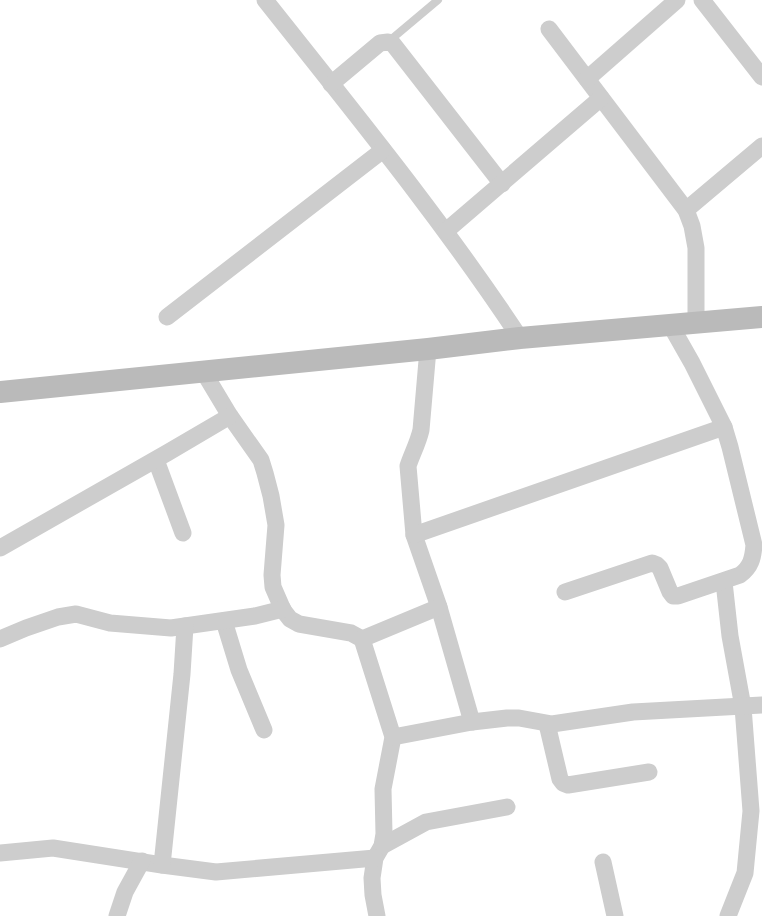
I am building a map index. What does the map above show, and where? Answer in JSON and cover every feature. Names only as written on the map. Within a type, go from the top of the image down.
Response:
[{"type":"street","points":[[265,0],[446,231],[520,338]]},
{"type":"street","points":[[587,79],[677,0]]},
{"type":"street","points":[[702,0],[762,77]]},
{"type":"street","points":[[549,29],[686,210],[692,226],[696,248],[696,324]]},
{"type":"street","points":[[331,84],[380,43],[388,42],[393,44],[502,184]]},
{"type":"street","points":[[446,231],[601,98]]},
{"type":"street","points":[[686,210],[762,146]]},
{"type":"street","points":[[167,317],[383,150]]},
{"type":"street","points":[[0,392],[428,349],[520,338],[696,324],[762,317]]},
{"type":"street","points":[[565,592],[652,563],[657,564],[660,568],[673,596],[678,596],[724,582],[740,575],[747,570],[752,558],[754,545],[724,427],[692,363],[671,326]]},
{"type":"street","points":[[428,349],[421,430],[419,441],[408,466],[414,535],[439,607],[472,722]]},
{"type":"street","points":[[203,371],[230,416],[261,460],[271,496],[276,525],[272,575],[273,587],[283,609],[290,618],[299,624],[351,632],[362,639],[393,737],[383,789],[384,834],[372,878],[373,895],[377,916]]},
{"type":"street","points":[[0,548],[156,460],[230,416]]},
{"type":"street","points":[[414,535],[724,427]]},
{"type":"street","points":[[156,460],[183,533]]},
{"type":"street","points":[[724,582],[730,636],[743,706],[751,811],[745,873],[728,916]]},
{"type":"street","points":[[362,639],[439,607]]},
{"type":"street","points":[[0,639],[58,617],[76,614],[110,623],[171,628],[255,616],[283,609]]},
{"type":"street","points":[[224,621],[239,670],[264,730]]},
{"type":"street","points":[[162,865],[182,674],[184,626]]},
{"type":"street","points":[[393,737],[472,722],[507,718],[552,724],[633,712],[762,705]]},
{"type":"street","points":[[547,724],[560,779],[563,783],[568,785],[649,772]]},
{"type":"street","points":[[0,853],[53,848],[216,872],[379,852],[426,822],[507,807]]},
{"type":"street","points":[[117,916],[125,892],[142,862]]},
{"type":"street","points":[[603,862],[615,916]]},
{"type":"lane","points":[[388,42],[438,0]]}]
